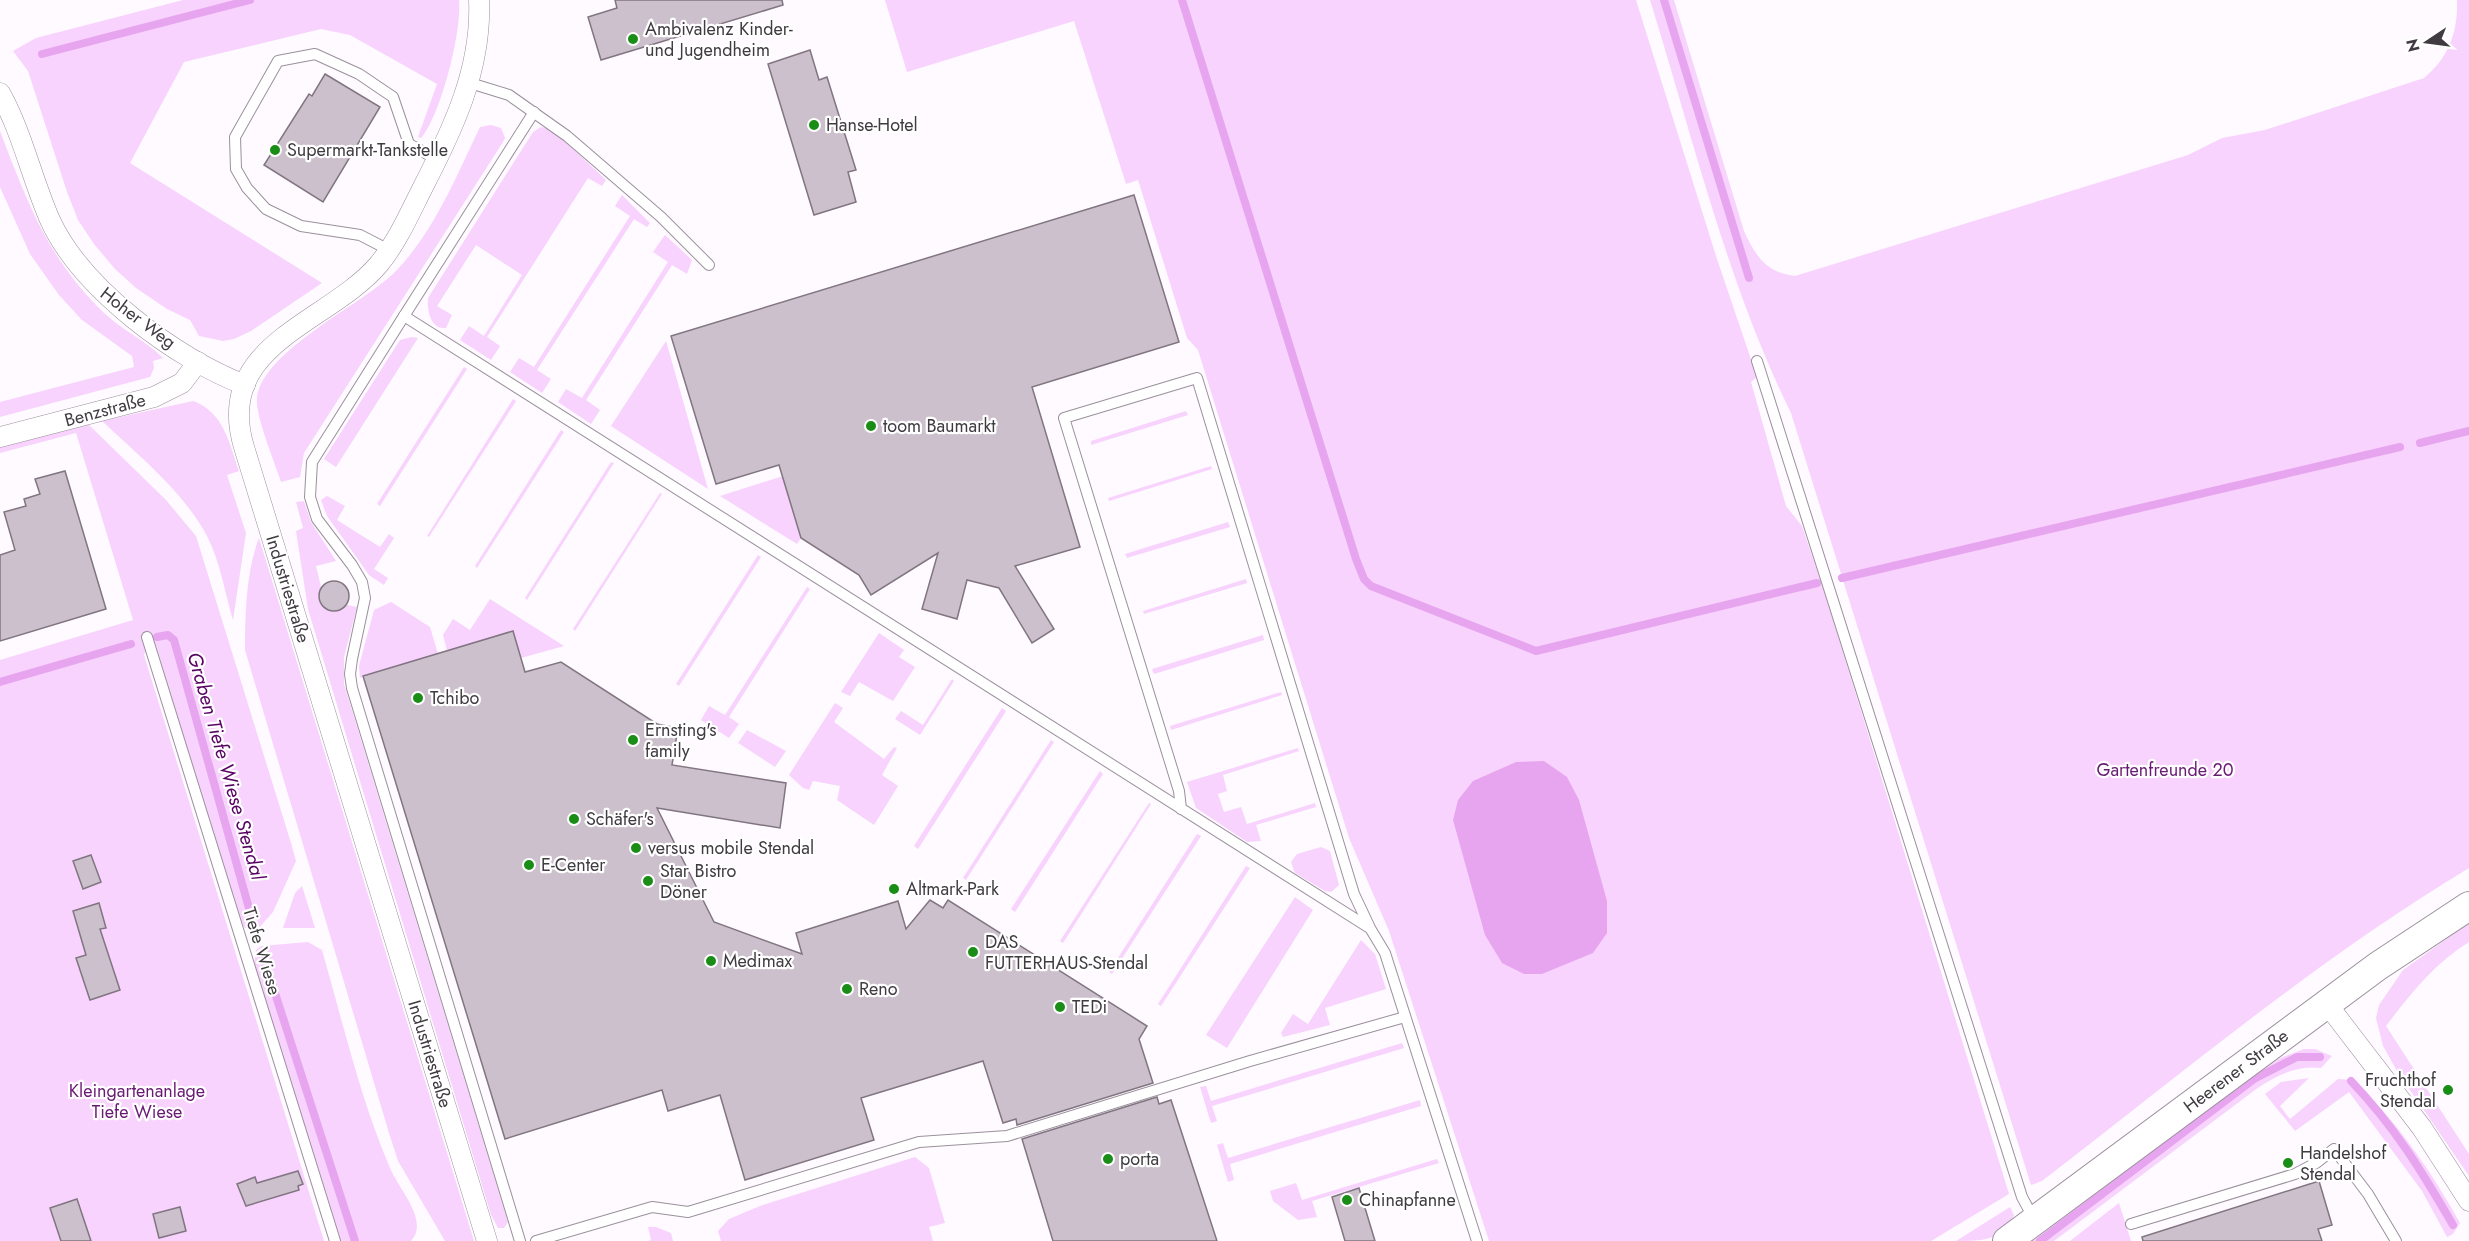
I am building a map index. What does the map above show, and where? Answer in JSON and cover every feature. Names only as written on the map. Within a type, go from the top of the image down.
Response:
[{"type":"main road","name":"Heerener Straße","points":[[2007,1241],[2326,1004],[2469,906]]},
{"type":"street","name":"Industriestraße","points":[[480,0],[478,39],[470,83],[438,160],[389,250],[378,265],[349,291],[267,349],[252,369],[244,385],[240,403],[242,441],[487,1241]]},
{"type":"street","name":"Hoher Weg","points":[[0,93],[51,221],[68,252],[92,283],[129,315],[198,362],[244,385]]},
{"type":"street","name":"Benzstraße","points":[[0,437],[154,398],[182,383],[198,362]]},
{"type":"street","points":[[2326,1004],[2422,1128],[2469,1202]]},
{"type":"lane","points":[[389,250],[360,236],[300,226],[266,209],[247,188],[236,169],[236,137],[278,61],[315,54],[359,74],[393,97],[409,144],[438,160]]},
{"type":"lane","points":[[470,83],[509,95],[534,112],[654,211],[709,265]]},
{"type":"lane","points":[[520,1241],[352,688],[352,659],[365,610],[362,582],[317,519],[310,497],[312,462],[534,112]]},
{"type":"lane","points":[[404,316],[1370,928]]},
{"type":"lane","points":[[1757,361],[2022,1197],[2035,1221]]},
{"type":"lane","points":[[1181,809],[1179,791],[1064,418],[1197,378],[1354,894],[1385,953],[1476,1241]]},
{"type":"lane","name":"Tiefe Wiese","points":[[147,637],[335,1241]]},
{"type":"lane","points":[[536,1241],[652,1207],[688,1212],[919,1142],[1006,1136],[1250,1061],[1405,1017]]},
{"type":"lane","points":[[2131,1224],[2295,1174],[2334,1149],[2368,1194],[2396,1241]]},
{"type":"green space","points":[[183,0],[459,0],[457,31],[449,72],[436,111],[421,138],[418,137],[437,84],[350,35],[321,29],[184,62],[130,163],[322,283],[251,331],[234,339],[223,341],[199,336],[190,320],[167,309],[136,288],[115,269],[94,244],[78,220],[67,192],[28,71],[13,51],[36,38]]},
{"type":"green space","points":[[885,0],[1636,0],[1716,256],[1757,377],[1751,382],[1786,506],[1802,526],[1827,600],[2009,1194],[1931,1241],[1489,1241],[1389,931],[1349,838],[1198,350],[1187,338],[1138,180],[1126,184],[1074,21],[907,72]]},
{"type":"green space","name":"Gartenfreunde 20","points":[[1650,0],[1674,0],[1748,240],[1757,255],[1769,267],[1795,276],[2188,155],[2222,138],[2265,130],[2424,78],[2446,53],[2454,33],[2457,0],[2469,0],[2469,868],[2358,940],[2304,979],[2042,1181],[2031,1185],[1791,413],[1768,364],[1730,262]]},
{"type":"green space","points":[[491,125],[501,128],[505,138],[503,142],[304,453],[300,477],[281,482],[258,412],[257,404],[261,386],[273,367],[291,349],[395,272],[433,222],[480,127]]},
{"type":"green space","points":[[541,127],[553,130],[606,180],[602,186],[588,178],[487,337],[500,346],[491,360],[460,340],[469,326],[484,336],[522,275],[476,245],[437,306],[452,315],[446,328],[433,322],[429,313],[428,298],[533,132]]},
{"type":"green space","points":[[0,131],[30,206],[68,272],[104,313],[163,358],[153,361],[154,368],[150,377],[0,417],[0,402],[134,367],[132,356],[82,320],[59,295],[30,254],[0,187]]},
{"type":"green space","points":[[622,195],[650,223],[647,227],[634,219],[537,370],[551,379],[542,393],[510,372],[519,358],[534,367],[630,216],[615,206]]},
{"type":"green space","points":[[665,235],[692,260],[687,274],[672,265],[586,400],[600,410],[591,424],[558,402],[566,389],[582,398],[668,262],[653,252]]},
{"type":"green space","points":[[418,338],[336,467],[324,459],[400,340]]},
{"type":"green space","points":[[666,341],[708,489],[611,426]]},
{"type":"green space","points":[[464,367],[467,369],[380,506],[377,504]]},
{"type":"green space","points":[[513,399],[516,401],[429,537],[427,536]]},
{"type":"green space","points":[[193,401],[203,406],[219,421],[239,471],[227,475],[246,533],[233,620],[215,556],[197,520],[173,489],[102,421]]},
{"type":"green space","points":[[1186,411],[1188,415],[1091,445],[1091,441]]},
{"type":"green space","name":"Kleingartenanlage Tiefe Wiese","points":[[88,424],[166,500],[196,536],[291,843],[296,861],[273,912],[258,929],[245,928],[238,919],[156,646],[149,632],[144,638],[146,650],[144,655],[324,1241],[0,1241],[0,660],[133,620],[76,433],[0,453],[0,447]]},
{"type":"green space","points":[[561,430],[564,432],[477,568],[475,566]]},
{"type":"green space","points":[[611,462],[614,463],[527,600],[525,598]]},
{"type":"green space","points":[[1211,466],[1212,469],[1109,501],[1108,498]]},
{"type":"green space","points":[[783,476],[801,538],[797,544],[720,496]]},
{"type":"green space","points":[[660,493],[662,494],[575,631],[573,629]]},
{"type":"green space","points":[[327,496],[345,506],[337,520],[380,547],[389,534],[394,538],[374,569],[388,578],[384,585],[369,575],[327,516],[321,500]]},
{"type":"green space","points":[[304,501],[311,522],[336,561],[316,566],[321,587],[319,601],[328,610],[342,610],[347,605],[357,607],[344,657],[344,684],[508,1222],[504,1228],[498,1228],[491,1215],[308,609],[296,531],[303,528],[296,502]]},
{"type":"green space","points":[[1228,522],[1230,527],[1127,558],[1125,554]]},
{"type":"green space","points":[[259,538],[474,1241],[445,1241],[398,1161],[389,1133],[245,650],[249,579]]},
{"type":"green space","points":[[758,555],[761,557],[679,686],[676,684]]},
{"type":"green space","points":[[1246,579],[1247,583],[1144,614],[1143,611]]},
{"type":"green space","points":[[807,587],[810,589],[729,717],[739,724],[729,738],[701,720],[709,706],[725,715]]},
{"type":"green space","points":[[490,599],[564,646],[521,658],[512,631],[447,651],[443,635],[453,619],[470,630]]},
{"type":"green space","points":[[391,602],[430,627],[438,654],[360,678],[359,666],[374,610]]},
{"type":"green space","points":[[879,633],[904,650],[899,657],[915,667],[893,701],[859,682],[850,696],[841,692]]},
{"type":"green space","points":[[1263,635],[1264,640],[1154,674],[1152,669]]},
{"type":"green space","points":[[952,679],[954,681],[920,735],[895,719],[901,711],[923,725]]},
{"type":"green space","points":[[1281,692],[1282,695],[1171,730],[1170,726]]},
{"type":"green space","points":[[835,703],[843,708],[834,722],[884,759],[894,747],[897,748],[882,775],[898,786],[874,825],[837,800],[840,786],[813,781],[809,790],[803,788],[789,775]]},
{"type":"green space","points":[[1002,708],[1006,711],[918,849],[914,846]]},
{"type":"green space","points":[[747,730],[786,751],[775,767],[738,743]]},
{"type":"green space","points":[[1051,740],[1054,742],[966,880],[963,878]]},
{"type":"green space","points":[[1298,748],[1299,751],[1223,775],[1227,791],[1218,794],[1224,812],[1241,807],[1247,824],[1315,803],[1316,807],[1256,825],[1261,841],[1247,842],[1196,808],[1187,782]]},
{"type":"green space","points":[[1100,771],[1103,774],[1015,912],[1011,909]]},
{"type":"green space","points":[[1149,803],[1151,804],[1063,943],[1060,941]]},
{"type":"green space","points":[[1197,834],[1201,836],[1112,974],[1109,972]]},
{"type":"green space","points":[[1321,847],[1330,851],[1339,885],[1331,892],[1325,891],[1295,873],[1291,862],[1297,854]]},
{"type":"green space","points":[[1246,866],[1250,868],[1161,1006],[1158,1004]]},
{"type":"green space","points":[[302,886],[315,928],[283,928],[295,893]]},
{"type":"green space","points":[[1295,897],[1313,910],[1227,1048],[1206,1035]]},
{"type":"green space","points":[[2469,923],[2469,942],[2434,970],[2386,1026],[2469,1154],[2469,1176],[2397,1071],[2383,1046],[2376,1018],[2379,1005],[2403,970]]},
{"type":"green space","points":[[1361,940],[1375,954],[1386,989],[1325,1008],[1330,1025],[1283,1037],[1281,1033],[1293,1014],[1308,1024]]},
{"type":"green space","points":[[308,942],[322,950],[379,1142],[415,1214],[416,1233],[411,1241],[341,1241],[254,964],[256,950],[261,946]]},
{"type":"green space","points":[[1402,1043],[1404,1048],[1212,1106],[1217,1121],[1211,1123],[1200,1087],[1206,1086],[1211,1101]]},
{"type":"green space","points":[[2304,1049],[2315,1049],[2332,1056],[2321,1068],[2304,1068],[2288,1072],[2259,1087],[2054,1241],[2031,1241],[2259,1070],[2280,1058]]},
{"type":"green space","points":[[2309,1078],[2280,1106],[2290,1119],[2338,1079],[2353,1080],[2399,1130],[2437,1184],[2460,1223],[2453,1234],[2447,1237],[2422,1191],[2349,1092],[2295,1131],[2265,1094],[2281,1082]]},
{"type":"green space","points":[[1420,1100],[1421,1106],[1230,1164],[1234,1180],[1228,1182],[1217,1145],[1223,1143],[1228,1158]]},
{"type":"green space","points":[[915,1157],[929,1168],[945,1223],[929,1227],[933,1241],[721,1241],[718,1231],[729,1219],[760,1206]]},
{"type":"green space","points":[[1437,1159],[1439,1163],[1312,1201],[1317,1217],[1298,1220],[1273,1201],[1270,1191],[1296,1183],[1302,1200]]},
{"type":"green space","points":[[2119,1203],[2131,1241],[2070,1241]]},
{"type":"green space","points":[[2010,1207],[2014,1215],[2010,1224],[1998,1235],[1983,1240],[1956,1241]]},
{"type":"green space","points":[[648,1227],[656,1227],[671,1233],[673,1241],[648,1241],[651,1240]]},
{"type":"shaded area","points":[[1544,761],[1567,777],[1579,800],[1607,901],[1607,933],[1593,953],[1542,974],[1524,974],[1502,963],[1485,935],[1453,820],[1458,800],[1473,781],[1516,762]]},
{"type":"building","name":"Ambivalenz Kinder- und Jugendheim","points":[[615,0],[782,0],[783,5],[601,60],[588,17],[617,8]]},
{"type":"building","name":"Hanse-Hotel","points":[[810,50],[819,80],[827,77],[856,170],[848,172],[856,202],[814,215],[768,64]]},
{"type":"building","points":[[325,74],[380,107],[323,202],[264,165],[309,94],[312,96]]},
{"type":"building","name":"toom Baumarkt","points":[[1134,195],[1179,342],[1032,387],[1080,547],[1015,566],[1054,629],[1032,643],[999,588],[967,580],[957,619],[922,609],[938,553],[871,595],[859,575],[801,538],[779,465],[716,484],[671,336]]},
{"type":"building","points":[[65,471],[106,609],[0,641],[0,555],[15,550],[4,512],[26,506],[24,499],[40,494],[35,479]]},
{"type":"building","points":[[334,581],[345,585],[349,596],[345,607],[334,611],[323,607],[319,596],[323,585]]},
{"type":"building","points":[[513,631],[525,672],[561,662],[657,724],[678,728],[672,765],[786,783],[780,828],[657,808],[714,922],[802,954],[796,933],[898,901],[906,929],[930,900],[943,908],[948,900],[1147,1026],[1139,1039],[1153,1083],[1017,1125],[1016,1119],[1003,1123],[983,1061],[861,1098],[874,1140],[745,1180],[720,1095],[668,1111],[662,1090],[505,1139],[363,676]]},
{"type":"building","points":[[91,855],[101,882],[83,889],[73,861]]},
{"type":"building","points":[[99,903],[106,928],[100,929],[120,990],[90,1000],[76,958],[86,955],[73,911]]},
{"type":"building","name":"porta","points":[[1157,1097],[1159,1104],[1171,1100],[1217,1241],[1053,1241],[1022,1139]]},
{"type":"building","points":[[298,1171],[303,1184],[298,1186],[299,1190],[246,1206],[237,1184],[255,1177],[257,1183]]},
{"type":"building","points":[[2319,1181],[2332,1225],[2318,1229],[2322,1241],[2143,1241],[2142,1237]]},
{"type":"building","points":[[1359,1188],[1375,1241],[1345,1241],[1332,1197]]},
{"type":"building","points":[[77,1199],[91,1241],[61,1241],[50,1208]]},
{"type":"building","points":[[180,1207],[186,1231],[159,1238],[153,1214]]},
{"type":"waterway","points":[[42,54],[250,0]]},
{"type":"waterway","points":[[1182,0],[1356,559],[1364,579],[1371,586],[1536,651],[1817,583]]},
{"type":"waterway","points":[[1664,0],[1749,278]]},
{"type":"waterway","points":[[2420,443],[2469,431]]},
{"type":"waterway","points":[[1842,578],[2400,447]]},
{"type":"waterway","name":"Graben Tiefe Wiese Stendal","points":[[157,637],[168,635],[174,640],[252,919]]},
{"type":"waterway","name":"Graben Tiefe Wiese Stendal","points":[[0,682],[131,644]]},
{"type":"waterway","name":"Graben Tiefe Wiese Stendal","points":[[263,956],[355,1241]]},
{"type":"waterway","points":[[2040,1241],[2254,1079],[2297,1057],[2320,1057]]},
{"type":"waterway","points":[[2351,1081],[2381,1115],[2406,1150],[2453,1225]]},
{"type":"place","name":"Ambivalenz Kinder- und Jugendheim","points":[[633,39]]},
{"type":"place","name":"Hanse-Hotel","points":[[814,125]]},
{"type":"place","name":"Supermarkt-Tankstelle","points":[[275,150]]},
{"type":"place","name":"toom Baumarkt","points":[[871,426]]},
{"type":"place","name":"Tchibo","points":[[418,698]]},
{"type":"place","name":"Ernsting's family","points":[[633,740]]},
{"type":"place","name":"Schäfer's","points":[[574,819]]},
{"type":"place","name":"versus mobile Stendal","points":[[636,848]]},
{"type":"place","name":"E-Center","points":[[529,865]]},
{"type":"place","name":"Star Bistro Döner","points":[[648,881]]},
{"type":"place","name":"Altmark-Park","points":[[894,889]]},
{"type":"place","name":"DAS FUTTERHAUS-Stendal","points":[[973,952]]},
{"type":"place","name":"Medimax","points":[[711,961]]},
{"type":"place","name":"Reno","points":[[847,989]]},
{"type":"place","name":"TEDi","points":[[1060,1007]]},
{"type":"place","name":"Fruchthof Stendal","points":[[2448,1090]]},
{"type":"place","name":"porta","points":[[1108,1159]]},
{"type":"place","name":"Handelshof Stendal","points":[[2288,1163]]},
{"type":"place","name":"Chinapfanne","points":[[1347,1200]]}]
